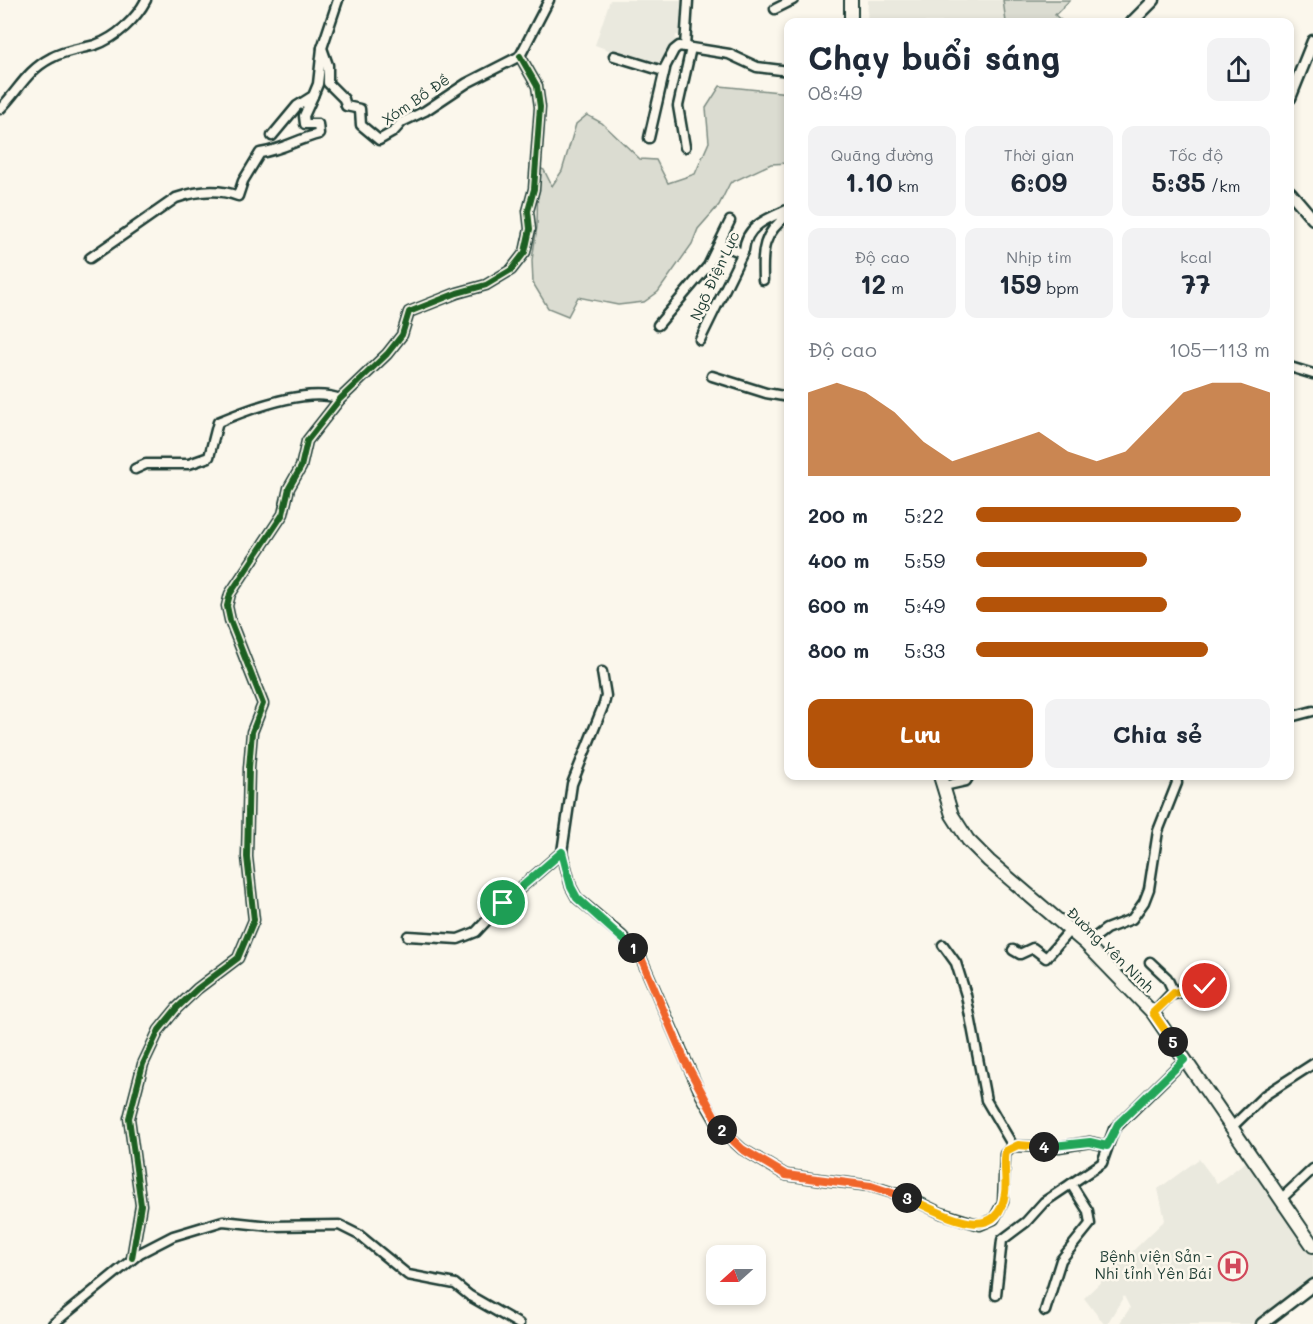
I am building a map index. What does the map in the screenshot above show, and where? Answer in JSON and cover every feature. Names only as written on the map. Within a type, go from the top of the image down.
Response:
[{"type":"main road","points":[[851,18],[852,0]]},
{"type":"main road","name":"Đường Yên Ninh","points":[[942,781],[952,815],[968,840],[1086,944],[1153,1013],[1313,1246]]},
{"type":"street","points":[[0,109],[20,82],[41,64],[75,48],[106,41],[139,14],[146,0]]},
{"type":"street","points":[[90,258],[176,198],[190,193],[224,191],[238,196],[243,181],[260,153],[277,151],[302,138],[319,134],[318,124],[305,124],[304,116],[318,84],[322,48],[338,0]]},
{"type":"street","points":[[132,1258],[141,1205],[129,1118],[143,1064],[159,1030],[171,1014],[197,988],[238,958],[254,920],[248,857],[249,768],[252,732],[263,704],[230,620],[228,600],[283,514],[289,488],[301,467],[307,441],[340,399],[402,335],[409,312],[457,293],[486,285],[511,270],[525,252],[530,229],[528,211],[534,189],[540,106],[537,86],[520,56],[549,0]]},
{"type":"street","points":[[685,147],[678,106],[688,48],[688,0]]},
{"type":"street","points":[[775,9],[793,0]]},
{"type":"street","points":[[1136,18],[1154,0]]},
{"type":"street","points":[[1294,88],[1313,41]]},
{"type":"street","name":"Xóm Bồ Đề","points":[[322,48],[328,65],[328,83],[344,99],[346,106],[360,109],[361,125],[379,140],[393,132],[402,122],[425,111],[467,83],[520,56]]},
{"type":"street","points":[[649,138],[665,69],[675,48],[729,54],[757,67],[784,70]]},
{"type":"street","points":[[614,56],[657,72],[665,69]]},
{"type":"street","points":[[272,136],[297,106],[314,96]]},
{"type":"street","points":[[1294,197],[1313,219]]},
{"type":"street","name":"Ngõ Điện Lực","points":[[700,340],[742,253],[745,238],[754,226],[784,211]]},
{"type":"street","points":[[763,280],[762,250],[765,242],[784,218]]},
{"type":"street","points":[[658,325],[708,266],[730,221]]},
{"type":"street","points":[[720,244],[742,253]]},
{"type":"street","points":[[1294,368],[1313,374]]},
{"type":"street","points":[[712,376],[766,393],[784,396]]},
{"type":"street","points":[[135,469],[146,464],[189,464],[208,457],[218,422],[246,410],[326,393],[340,399]]},
{"type":"street","points":[[602,672],[606,696],[572,783],[562,852],[571,887],[577,898],[622,936],[642,960],[677,1046],[716,1122],[742,1149],[768,1166],[792,1176],[871,1186],[910,1198],[942,1214],[980,1225],[994,1219],[1003,1202],[1005,1154],[1013,1146],[1059,1147],[1090,1142],[1107,1146]]},
{"type":"street","points":[[1294,716],[1313,711]]},
{"type":"street","points":[[942,781],[967,780]]},
{"type":"street","points":[[1086,944],[1106,929],[1132,919],[1144,902],[1149,889],[1158,831],[1177,780]]},
{"type":"street","points":[[408,936],[458,939],[476,932],[503,903],[562,852]]},
{"type":"street","points":[[1013,950],[1020,954],[1033,948],[1047,958],[1070,930]]},
{"type":"street","points":[[943,945],[956,963],[966,995],[986,1100],[1013,1146]]},
{"type":"street","points":[[1150,962],[1167,978],[1174,993]]},
{"type":"street","points":[[1153,1013],[1174,993],[1203,988],[1217,973]]},
{"type":"street","points":[[996,1294],[1002,1240],[1026,1222],[1044,1202],[1102,1163],[1106,1156],[1107,1146],[1118,1124],[1184,1060]]},
{"type":"street","points":[[1232,1127],[1265,1095],[1313,1064]]},
{"type":"street","points":[[1281,1199],[1313,1169]]},
{"type":"street","points":[[1045,1311],[1061,1260],[1090,1224],[1088,1211],[1071,1184]]},
{"type":"street","points":[[53,1324],[132,1258],[173,1236],[216,1221],[270,1226],[339,1225],[359,1235],[408,1275],[455,1284],[470,1296],[519,1324]]},
{"type":"street","points":[[1262,1324],[1313,1285]]},
{"type":"shaded area","points":[[610,0],[685,0],[683,36],[676,35],[675,43],[660,69],[595,45]]},
{"type":"shaded area","points":[[868,0],[1004,0],[1008,18],[867,18]]},
{"type":"shaded area","points":[[1003,0],[1070,0],[1055,15],[1058,18],[1005,18]]},
{"type":"shaded area","points":[[720,86],[784,92],[784,163],[771,164],[730,183],[719,205],[698,229],[692,244],[658,292],[644,302],[618,305],[578,297],[568,316],[548,308],[533,283],[532,260],[537,227],[538,167],[544,170],[552,186],[562,171],[576,124],[587,115],[602,123],[640,159],[656,160],[668,183],[695,174],[709,142],[706,108]]},
{"type":"shaded area","name":"Bệnh viện Sản - Nhi tỉnh Yên Bái","points":[[1199,1159],[1217,1183],[1247,1161],[1313,1254],[1313,1278],[1251,1324],[1119,1324],[1130,1308],[1124,1296],[1107,1324],[1104,1324],[1084,1298],[1165,1220],[1158,1189]]},
{"type":"cycle path","points":[[132,1258],[141,1205],[129,1118],[143,1064],[159,1030],[177,1008],[197,989],[238,958],[254,920],[247,857],[249,768],[252,732],[263,704],[230,620],[227,606],[230,594],[283,514],[289,488],[301,467],[307,441],[340,399],[387,354],[402,335],[409,312],[457,293],[486,285],[511,270],[525,252],[530,229],[528,211],[534,189],[540,107],[537,86],[520,56]]},
{"type":"cycle path","points":[[562,852],[571,887],[577,898],[622,936],[642,960],[701,1095],[721,1130],[742,1149],[786,1175],[871,1186],[910,1198],[941,1213],[980,1225],[994,1219],[1003,1202],[1005,1154],[1013,1146],[1059,1147],[1090,1142],[1107,1146]]},
{"type":"place","name":"Bệnh viện Sản - Nhi tỉnh Yên Bái","points":[[1233,1266]]},
{"type":"route","points":[[503,903],[562,852],[573,893],[622,936],[642,960],[669,1027],[701,1095],[721,1130],[742,1149],[786,1175],[871,1186],[910,1198],[942,1214],[980,1225],[994,1219],[1003,1202],[1005,1154],[1008,1149],[1018,1145],[1059,1147],[1090,1142],[1107,1146],[1111,1133],[1118,1124],[1184,1060],[1153,1013],[1170,995],[1205,986]]}]
